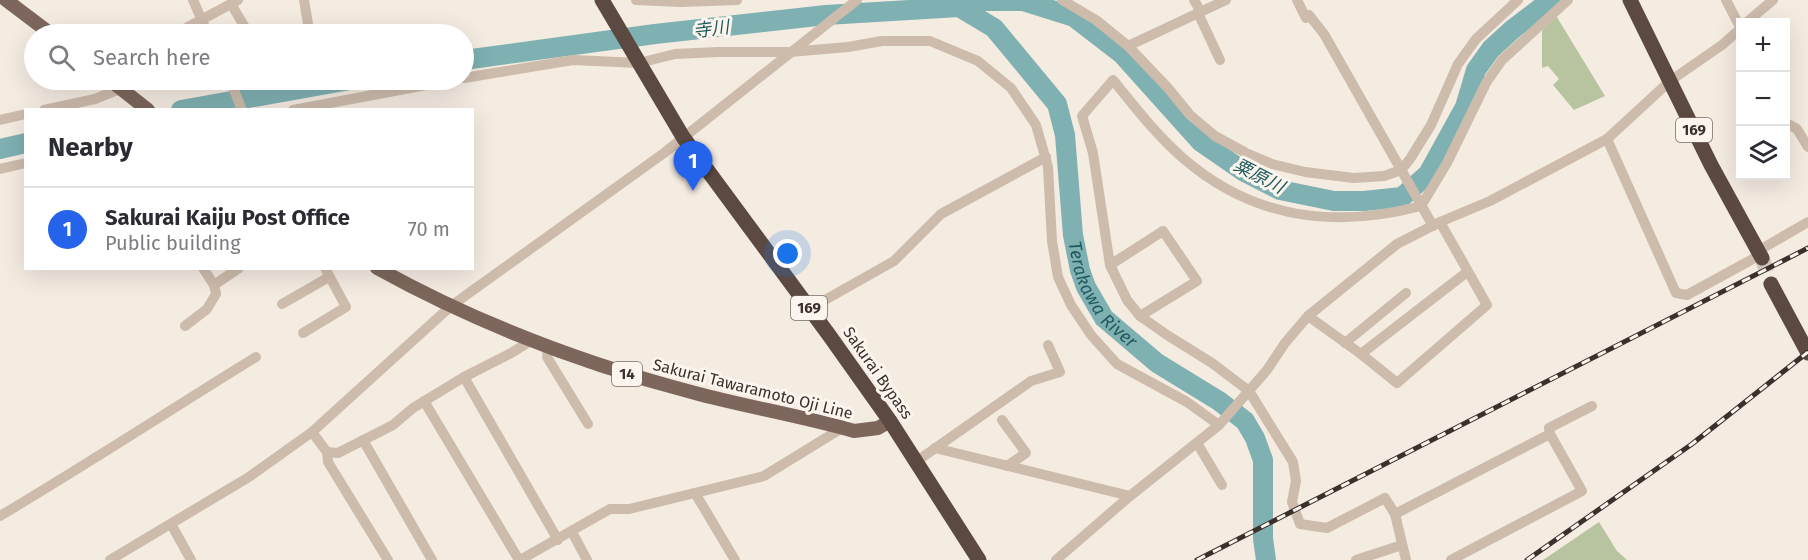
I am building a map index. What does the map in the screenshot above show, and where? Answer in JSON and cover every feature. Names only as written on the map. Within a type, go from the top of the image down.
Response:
[{"type":"highway","name":"169","points":[[1630,0],[1711,165],[1760,255]]},
{"type":"highway","name":"Sakurai Bypass","points":[[603,2],[682,138],[890,422],[979,560]]},
{"type":"highway","points":[[1771,284],[1808,353]]},
{"type":"main road","points":[[3,1],[36,24]]},
{"type":"main road","points":[[126,91],[146,108]]},
{"type":"main road","name":"Sakurai Tawaramoto Oji Line","points":[[381,270],[451,306],[530,341],[695,394],[855,431],[867,431],[890,422]]},
{"type":"street","points":[[193,0],[203,24]]},
{"type":"street","points":[[304,0],[308,24]]},
{"type":"street","points":[[636,0],[737,0]]},
{"type":"street","points":[[110,560],[249,477],[312,432],[451,306],[682,138],[857,0]]},
{"type":"street","points":[[1062,0],[1096,20],[1128,46],[1190,115],[1215,136],[1272,164],[1314,173],[1354,178],[1384,176],[1402,171],[1431,125],[1458,64],[1476,39],[1518,0]]},
{"type":"street","points":[[1194,0],[1220,60]]},
{"type":"street","points":[[1128,46],[1226,0]]},
{"type":"street","points":[[1297,0],[1306,18],[1309,15],[1324,34],[1421,205],[1436,224],[1487,305],[1397,383],[1308,316]]},
{"type":"street","points":[[1406,560],[1395,514],[1385,498],[1327,528],[1300,524],[1292,502],[1296,481],[1293,462],[1247,394],[1212,363],[1140,316],[1127,300],[1110,265],[1093,153],[1082,116],[1113,80],[1151,126],[1183,158],[1215,183],[1252,201],[1303,216],[1350,219],[1388,215],[1421,205],[1447,163],[1486,83],[1502,60],[1568,0]]},
{"type":"street","points":[[1726,0],[1736,22]]},
{"type":"street","points":[[1753,18],[1773,0]]},
{"type":"street","points":[[195,24],[234,2],[244,24]]},
{"type":"street","points":[[1056,560],[1130,496],[1220,424],[1247,394],[1308,316],[1397,244],[1490,201],[1607,139],[1670,81],[1736,34]]},
{"type":"street","points":[[474,76],[573,60],[638,61],[675,54],[848,47],[882,41],[930,41],[978,61],[1011,88],[1036,125],[1048,166],[1052,241],[1058,277],[1071,305],[1091,335],[1117,364],[1187,402],[1220,424]]},
{"type":"street","points":[[234,90],[242,108]]},
{"type":"street","points":[[304,108],[400,90]]},
{"type":"street","points":[[53,108],[126,91]]},
{"type":"street","points":[[0,120],[24,114]]},
{"type":"street","points":[[1790,126],[1797,129],[1808,147]]},
{"type":"street","points":[[1607,139],[1676,293],[1687,295],[1760,255],[1808,222]]},
{"type":"street","points":[[809,309],[894,261],[941,214],[1046,157]]},
{"type":"street","points":[[0,169],[24,164]]},
{"type":"street","points":[[1110,265],[1163,231],[1197,281],[1140,316]]},
{"type":"street","points":[[185,326],[207,309],[216,294],[214,285],[204,270]]},
{"type":"street","points":[[214,285],[236,270]]},
{"type":"street","points":[[1361,354],[1467,272]]},
{"type":"street","points":[[282,304],[327,273],[346,307],[303,333]]},
{"type":"street","points":[[1345,343],[1406,293]]},
{"type":"street","points":[[327,452],[338,453],[393,425],[412,408],[530,341]]},
{"type":"street","points":[[917,461],[1031,381],[1060,372],[1048,345]]},
{"type":"street","points":[[548,348],[547,357],[588,424]]},
{"type":"street","points":[[0,516],[256,357]]},
{"type":"street","points":[[464,377],[558,540]]},
{"type":"street","points":[[424,401],[520,560],[610,509],[629,510],[764,476],[842,428]]},
{"type":"street","points":[[1451,560],[1582,491],[1550,434],[1549,428],[1592,406]]},
{"type":"street","points":[[1002,420],[1026,453],[1008,466]]},
{"type":"street","points":[[312,432],[327,452],[328,462],[388,560]]},
{"type":"street","points":[[1395,514],[1550,434]]},
{"type":"street","points":[[363,440],[432,560]]},
{"type":"street","points":[[1197,443],[1222,485]]},
{"type":"street","points":[[935,448],[1130,496]]},
{"type":"street","points":[[695,493],[735,560]]},
{"type":"street","points":[[171,524],[191,560]]},
{"type":"street","points":[[572,532],[587,560]]},
{"type":"street","points":[[1356,560],[1402,545]]},
{"type":"green space","points":[[1555,14],[1605,96],[1574,110],[1553,85],[1559,79],[1548,66],[1542,68],[1542,31]]},
{"type":"green space","points":[[1599,522],[1617,551],[1627,560],[1543,560]]},
{"type":"waterway","name":"粟原川","points":[[474,59],[655,34],[826,15],[959,7],[983,1],[1023,1],[1074,17],[1122,54],[1201,142],[1243,171],[1280,190],[1334,201],[1364,201],[1402,197],[1428,174],[1465,107],[1476,70],[1491,49],[1551,0]]},
{"type":"waterway","name":"Terakawa River","points":[[959,7],[994,28],[1057,104],[1065,135],[1073,235],[1080,270],[1086,287],[1104,318],[1157,363],[1219,401],[1245,421],[1255,438],[1263,460],[1263,539],[1266,560]]},
{"type":"waterway","name":"寺川","points":[[192,108],[294,90]]},
{"type":"waterway","name":"寺川","points":[[0,149],[24,143]]},
{"type":"tunnel","points":[[1762,258],[1771,284]]},
{"type":"railway","points":[[1197,560],[1808,248]]},
{"type":"railway","points":[[1527,560],[1692,444],[1808,352]]},
{"type":"place","name":"Sakurai Kaiju Post Office","points":[[693,191]]}]
